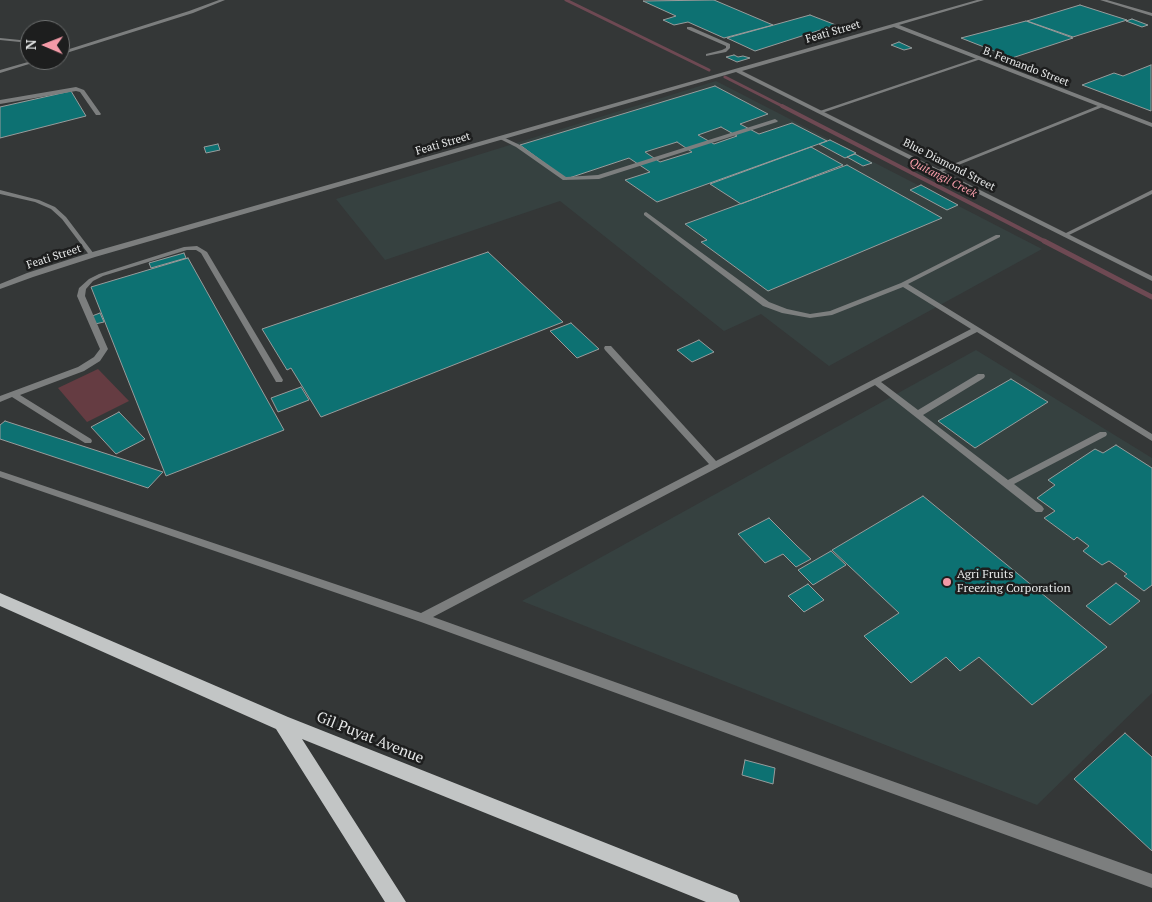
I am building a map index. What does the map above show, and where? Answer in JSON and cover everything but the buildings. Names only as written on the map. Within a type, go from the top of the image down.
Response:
[{"type":"main road","name":"Gil Puyat Avenue","points":[[0,598],[282,723],[730,902]]},
{"type":"main road","points":[[282,723],[396,902]]},
{"type":"street","name":"Feati Street","points":[[0,287],[92,255],[982,0]]},
{"type":"street","points":[[1102,0],[1152,15]]},
{"type":"street","name":"B. Fernando Street","points":[[894,25],[1152,126]]},
{"type":"street","name":"Blue Diamond Street","points":[[736,70],[1152,279]]},
{"type":"lane","points":[[70,51],[223,0]]},
{"type":"lane","points":[[689,28],[728,45],[728,48],[724,51],[708,55]]},
{"type":"lane","points":[[0,39],[20,41]]},
{"type":"lane","points":[[70,46],[82,47]]},
{"type":"lane","points":[[820,112],[979,59]]},
{"type":"lane","points":[[0,72],[20,66]]},
{"type":"lane","points":[[0,102],[76,89],[82,91],[98,114]]},
{"type":"lane","points":[[939,171],[1102,106]]},
{"type":"lane","points":[[501,138],[518,146],[565,179],[583,178],[598,177],[775,121]]},
{"type":"lane","points":[[0,192],[37,201],[53,208],[64,218],[92,255]]},
{"type":"lane","points":[[1066,235],[1152,192]]},
{"type":"lane","points":[[646,214],[766,304],[810,316],[832,313],[903,284],[998,236]]},
{"type":"lane","points":[[0,399],[81,369],[97,359],[104,349],[80,296],[83,288],[91,280],[101,275],[186,248],[197,248],[204,252],[279,380]]},
{"type":"lane","points":[[903,284],[1152,438]]},
{"type":"lane","points":[[422,618],[715,465],[808,419],[977,329]]},
{"type":"lane","points":[[608,348],[715,465]]},
{"type":"lane","points":[[918,414],[981,376]]},
{"type":"lane","points":[[876,382],[1039,509]]},
{"type":"lane","points":[[13,394],[88,441]]},
{"type":"lane","points":[[1007,484],[1103,434]]},
{"type":"lane","points":[[0,474],[422,618],[1152,881]]},
{"type":"shaded area","points":[[716,81],[1042,249],[829,366],[761,314],[724,331],[560,201],[385,260],[336,199]]},
{"type":"shaded area","points":[[976,350],[1152,458],[1152,693],[1037,805],[522,601]]},
{"type":"shaded area","points":[[98,369],[129,401],[87,422],[58,388]]},
{"type":"waterway","name":"Quitangil Creek","points":[[566,0],[709,70]]},
{"type":"waterway","name":"Quitangil Creek","points":[[725,77],[784,107]]},
{"type":"waterway","name":"Quitangil Creek","points":[[782,106],[1046,242]]},
{"type":"waterway","name":"Quitangil Creek","points":[[1044,241],[1152,297]]},
{"type":"place","name":"Agri Fruits Freezing Corporation","points":[[947,582]]}]
